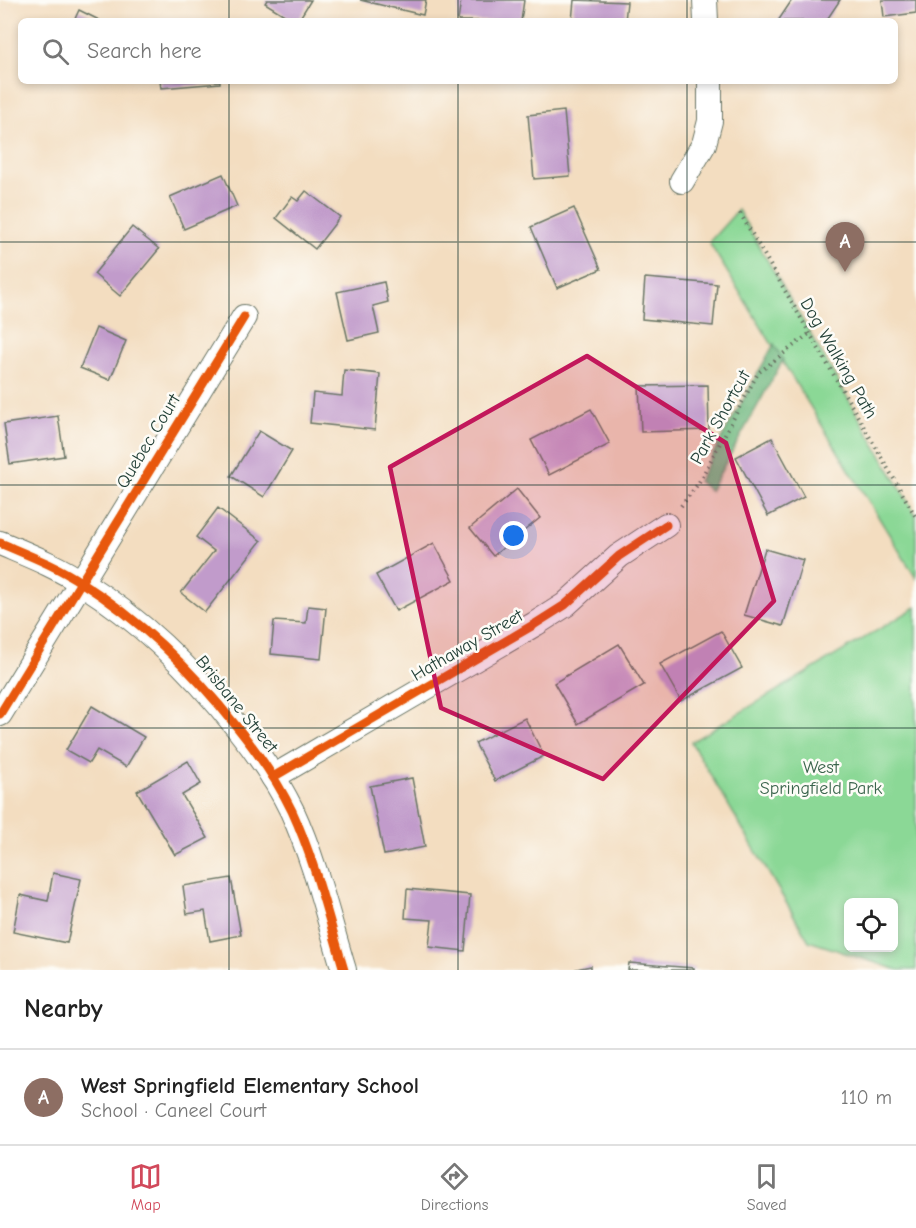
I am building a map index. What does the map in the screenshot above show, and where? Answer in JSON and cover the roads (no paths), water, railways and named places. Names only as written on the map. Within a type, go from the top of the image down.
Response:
[{"type":"street","points":[[705,0],[706,18]]},
{"type":"street","points":[[682,181],[704,144],[710,122],[710,84]]},
{"type":"street","name":"Quebec Court","points":[[0,714],[244,317]]},
{"type":"street","name":"Hathaway Street","points":[[273,777],[565,605],[619,556],[666,525]]},
{"type":"street","name":"Brisbane Street","points":[[0,543],[81,582],[130,618],[185,665],[210,692],[256,750],[291,810],[310,857],[344,970]]},
{"type":"place","name":"West Springfield Elementary School","points":[[845,272]]},
{"type":"park label","name":"West Springfield Park","points":[[821,777]]}]
